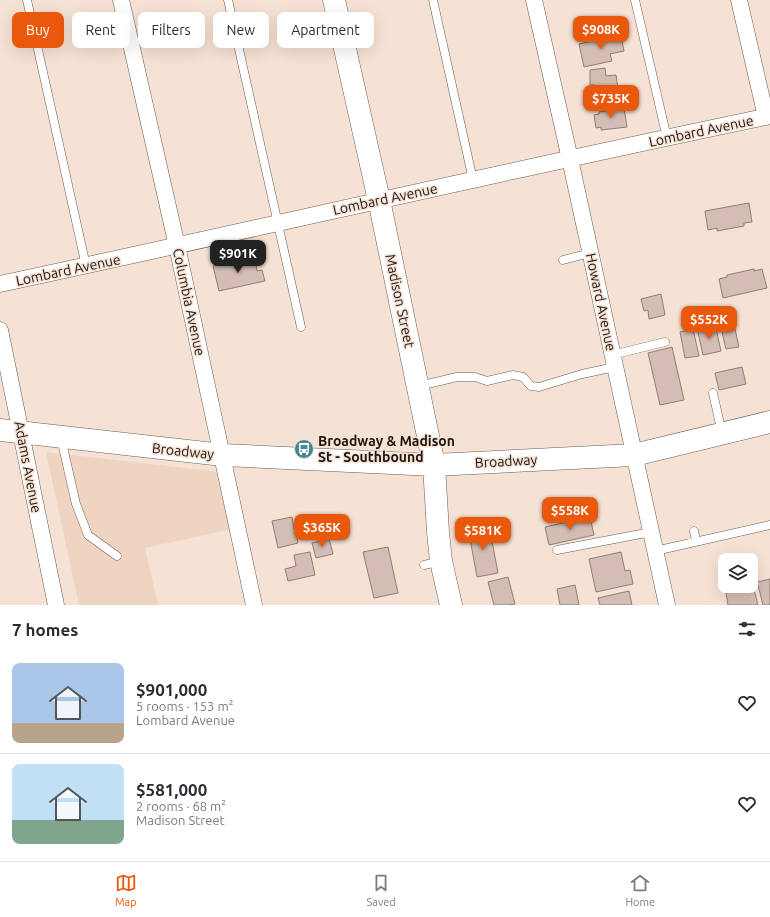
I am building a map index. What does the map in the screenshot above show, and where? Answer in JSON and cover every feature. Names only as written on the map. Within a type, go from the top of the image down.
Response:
[{"type":"street","name":"Columbia Avenue","points":[[121,0],[177,246],[254,605]]},
{"type":"street","name":"Madison Street","points":[[334,0],[379,200],[434,465],[438,532],[433,563],[451,605]]},
{"type":"street","name":"Howard Avenue","points":[[534,0],[667,605]]},
{"type":"street","points":[[739,0],[768,117]]},
{"type":"street","name":"Lombard Avenue","points":[[0,284],[177,246],[379,200],[768,117]]},
{"type":"street","name":"Adams Avenue","points":[[0,330],[56,605]]},
{"type":"street","name":"Broadway","points":[[0,430],[223,456],[434,465],[634,455],[770,422]]},
{"type":"lane","points":[[27,0],[86,266]]},
{"type":"lane","points":[[228,0],[301,327]]},
{"type":"lane","points":[[433,0],[473,180]]},
{"type":"lane","points":[[635,0],[667,138]]},
{"type":"lane","points":[[563,260],[590,253]]},
{"type":"lane","points":[[418,386],[457,377],[475,377],[487,381],[513,375],[523,377],[531,386],[539,387],[582,374],[665,342]]},
{"type":"lane","points":[[713,393],[722,434]]},
{"type":"lane","points":[[61,437],[76,504],[88,535],[117,556]]},
{"type":"lane","points":[[655,551],[770,525]]},
{"type":"lane","points":[[694,531],[696,541]]},
{"type":"lane","points":[[557,550],[650,532]]},
{"type":"shaded area","points":[[46,452],[220,472],[232,529],[145,548],[158,605],[79,605]]},
{"type":"building","points":[[621,35],[624,51],[610,54],[612,61],[584,67],[579,44]]},
{"type":"building","points":[[605,68],[606,76],[616,75],[618,89],[595,92],[594,85],[590,85],[590,70]]},
{"type":"building","points":[[624,108],[627,127],[601,130],[601,127],[596,128],[594,115],[599,114],[599,112]]},
{"type":"building","points":[[749,203],[752,222],[744,223],[744,226],[717,231],[717,228],[708,230],[705,211]]},
{"type":"building","points":[[255,258],[257,271],[262,270],[265,281],[219,291],[213,266]]},
{"type":"building","points":[[754,269],[754,271],[762,269],[767,288],[723,298],[719,279],[727,277],[727,275]]},
{"type":"building","points":[[661,294],[665,315],[649,319],[648,310],[644,311],[641,299]]},
{"type":"building","points":[[733,320],[739,347],[726,349],[720,323]]},
{"type":"building","points":[[715,324],[721,351],[703,355],[697,328]]},
{"type":"building","points":[[693,329],[699,356],[685,358],[680,332]]},
{"type":"building","points":[[672,347],[684,400],[660,405],[648,353]]},
{"type":"building","points":[[742,367],[746,384],[719,390],[715,373]]},
{"type":"building","points":[[292,517],[294,529],[297,529],[299,538],[297,539],[298,543],[278,548],[272,521]]},
{"type":"building","points":[[590,517],[594,535],[549,545],[545,527]]},
{"type":"building","points":[[489,525],[498,573],[477,577],[468,528]]},
{"type":"building","points":[[329,539],[333,554],[316,558],[312,543]]},
{"type":"building","points":[[388,547],[398,593],[374,598],[363,552]]},
{"type":"building","points":[[310,552],[315,575],[288,581],[285,569],[296,566],[294,555]]},
{"type":"building","points":[[621,552],[625,571],[630,570],[633,584],[596,592],[589,559]]},
{"type":"building","points":[[508,577],[515,604],[494,605],[488,582]]},
{"type":"building","points":[[770,579],[770,605],[763,605],[758,582]]},
{"type":"building","points":[[575,585],[579,605],[560,605],[557,589]]},
{"type":"building","points":[[629,591],[632,605],[600,605],[598,598]]},
{"type":"building","points":[[726,593],[755,593],[758,605],[728,605]]},
{"type":"place","name":"Broadway & Madison St - Southbound","points":[[304,449]]}]
